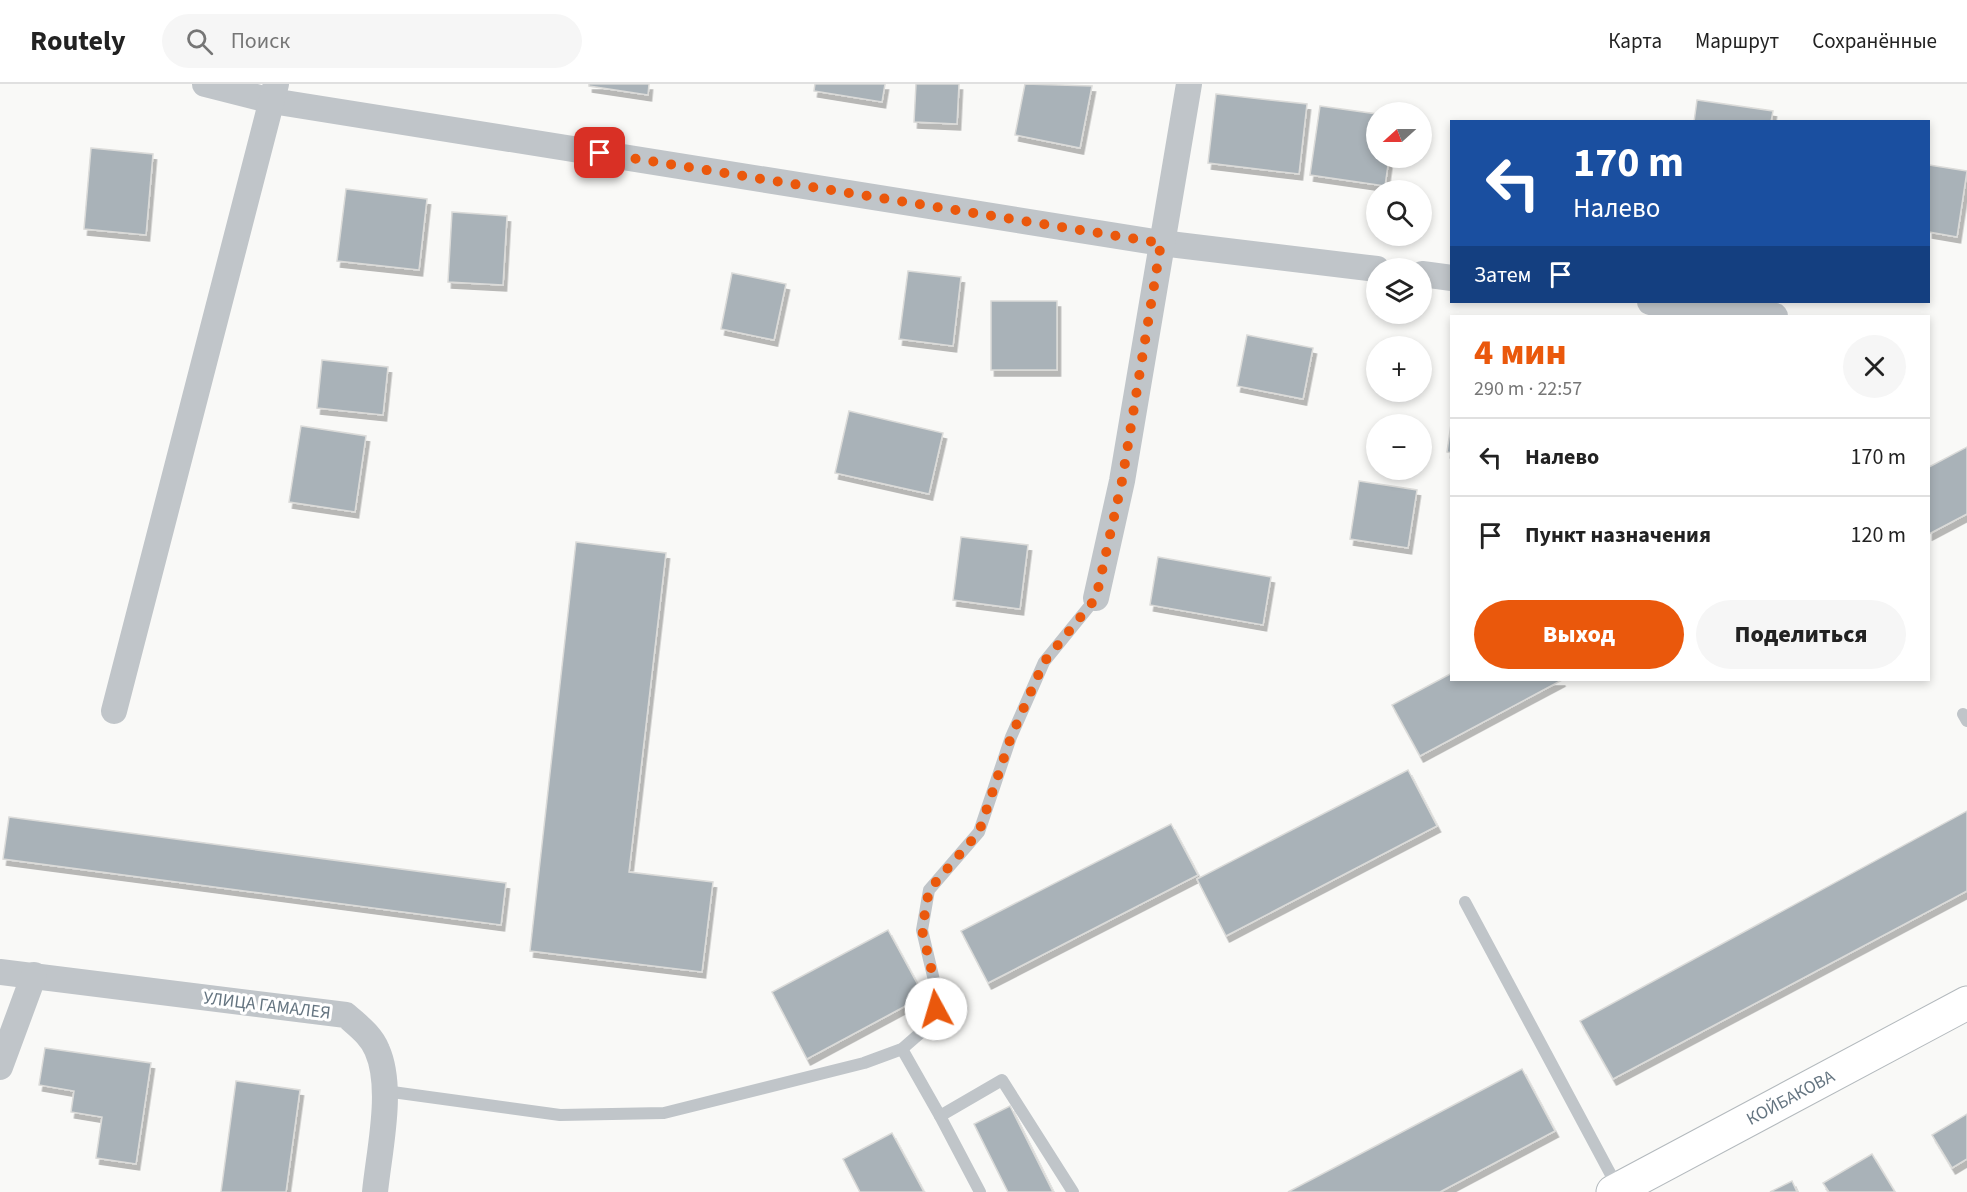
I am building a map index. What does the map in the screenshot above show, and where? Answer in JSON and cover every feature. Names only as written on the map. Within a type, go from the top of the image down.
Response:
[{"type":"street","points":[[205,84],[274,93],[1161,243],[1366,268]]},
{"type":"street","points":[[1096,598],[1122,481],[1189,84]]},
{"type":"street","points":[[114,711],[274,93]]},
{"type":"street","points":[[1432,275],[1450,278]]},
{"type":"street","points":[[1659,303],[1766,315]]},
{"type":"street","name":"УЛИЦА ГАМАЛЕЯ","points":[[0,972],[346,1015],[366,1033],[377,1050],[385,1091],[375,1192]]},
{"type":"street","points":[[0,1067],[34,975]]},
{"type":"street","name":"КОЙБАКОВА","points":[[1616,1191],[1967,1003]]},
{"type":"lane","points":[[385,1091],[560,1115],[664,1113],[864,1063],[902,1049],[934,1022],[938,997],[922,930],[929,890],[979,832],[1011,737],[1044,662],[1096,598]]},
{"type":"lane","points":[[1465,903],[1616,1191]]},
{"type":"lane","points":[[902,1049],[980,1192]]},
{"type":"lane","points":[[940,1116],[1002,1080],[1073,1192]]},
{"type":"building","points":[[589,84],[649,84],[648,95],[589,86]]},
{"type":"building","points":[[815,84],[885,84],[882,102],[814,91]]},
{"type":"building","points":[[916,84],[959,84],[957,124],[914,122]]},
{"type":"building","points":[[1025,84],[1092,86],[1080,148],[1015,135]]},
{"type":"building","points":[[1216,94],[1307,104],[1299,174],[1208,163]]},
{"type":"building","points":[[1697,100],[1773,111],[1771,120],[1694,120]]},
{"type":"building","points":[[1320,106],[1366,112],[1366,168],[1388,168],[1386,180],[1366,180],[1366,183],[1310,175]]},
{"type":"building","points":[[91,148],[153,154],[146,235],[84,229]]},
{"type":"building","points":[[1930,165],[1967,171],[1957,237],[1930,232]]},
{"type":"building","points":[[346,189],[427,199],[419,270],[337,261]]},
{"type":"building","points":[[452,212],[507,216],[503,285],[448,282]]},
{"type":"building","points":[[908,271],[961,277],[953,346],[899,339]]},
{"type":"building","points":[[732,273],[786,284],[774,340],[721,329]]},
{"type":"building","points":[[991,301],[1057,301],[1057,370],[991,370]]},
{"type":"building","points":[[1247,335],[1313,348],[1303,399],[1237,386]]},
{"type":"building","points":[[322,360],[388,367],[383,415],[317,408]]},
{"type":"building","points":[[849,411],[943,433],[929,494],[835,473]]},
{"type":"building","points":[[301,426],[366,436],[355,512],[289,502]]},
{"type":"building","points":[[1450,431],[1450,453],[1447,452]]},
{"type":"building","points":[[1967,447],[1967,514],[1930,533],[1930,466]]},
{"type":"building","points":[[1359,481],[1417,490],[1408,548],[1350,539]]},
{"type":"building","points":[[961,537],[1028,545],[1020,609],[953,600]]},
{"type":"building","points":[[576,542],[666,553],[629,872],[713,882],[702,972],[530,951]]},
{"type":"building","points":[[1158,557],[1271,577],[1263,625],[1150,605]]},
{"type":"building","points":[[1450,674],[1450,681],[1560,681],[1420,756],[1392,705]]},
{"type":"building","points":[[1408,770],[1437,826],[1226,936],[1197,879]]},
{"type":"building","points":[[1967,811],[1967,891],[1613,1079],[1580,1021]]},
{"type":"building","points":[[9,817],[506,883],[501,925],[3,859]]},
{"type":"building","points":[[1171,824],[1198,875],[988,983],[961,931]]},
{"type":"building","points":[[888,930],[924,996],[807,1059],[772,992]]},
{"type":"building","points":[[45,1048],[151,1063],[136,1164],[96,1158],[102,1117],[71,1112],[74,1091],[39,1085]]},
{"type":"building","points":[[1522,1069],[1555,1131],[1440,1192],[1288,1192]]},
{"type":"building","points":[[236,1081],[300,1090],[286,1192],[221,1192]]},
{"type":"building","points":[[1010,1106],[1053,1192],[1008,1192],[974,1124]]},
{"type":"building","points":[[1967,1114],[1967,1159],[1952,1168],[1932,1135]]},
{"type":"building","points":[[892,1133],[924,1192],[860,1192],[843,1159]]},
{"type":"building","points":[[1872,1154],[1895,1192],[1829,1192],[1823,1183]]},
{"type":"building","points":[[1792,1181],[1797,1192],[1770,1192]]},
{"type":"route","points":[[600,153],[1161,243],[1122,481],[1096,598],[1044,662],[1011,737],[979,832],[929,890],[922,930],[938,997],[936,1009]]}]
